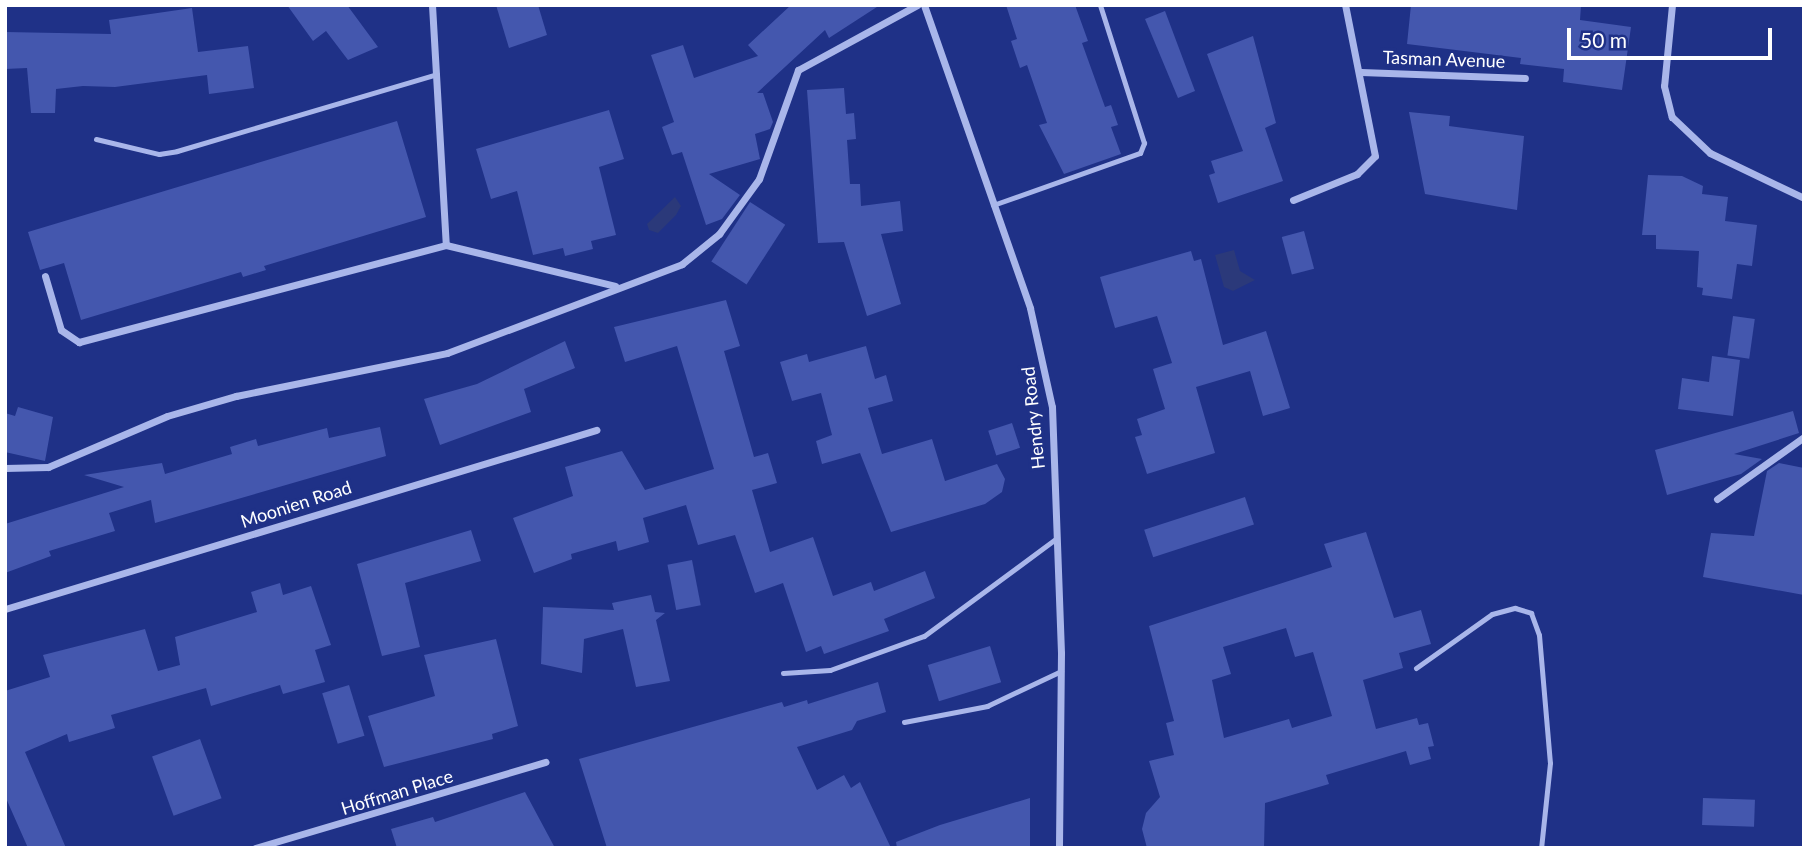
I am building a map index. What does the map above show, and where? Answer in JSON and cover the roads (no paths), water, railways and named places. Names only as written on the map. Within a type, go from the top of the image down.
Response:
[{"type":"street","points":[[432,5],[446,245]]},
{"type":"street","points":[[5,468],[48,467],[167,416],[236,396],[447,353],[616,286],[681,264],[719,234],[759,179],[798,70],[917,5]]},
{"type":"street","name":"Hendry Road","points":[[924,5],[1044,359],[1054,440],[1061,671],[1059,848]]},
{"type":"street","points":[[1293,200],[1330,188],[1372,162],[1376,147],[1345,5]]},
{"type":"street","points":[[1672,5],[1664,86],[1672,117],[1710,153],[1804,198]]},
{"type":"street","name":"Tasman Avenue","points":[[1361,72],[1525,78]]},
{"type":"street","points":[[45,276],[61,330],[79,342],[446,245],[616,286]]},
{"type":"street","name":"Moonien Road","points":[[5,609],[596,430]]},
{"type":"street","points":[[1717,499],[1804,437]]},
{"type":"street","name":"Hoffman Place","points":[[255,848],[399,810],[546,762]]},
{"type":"lane","points":[[993,205],[1140,153],[1144,143],[1100,5]]},
{"type":"lane","points":[[96,139],[159,154],[177,151],[436,74]]},
{"type":"lane","points":[[783,673],[830,670],[924,636],[1057,538]]},
{"type":"lane","points":[[1416,668],[1492,614],[1515,608],[1531,613],[1539,635],[1550,763],[1541,848]]},
{"type":"lane","points":[[904,722],[987,706],[1061,671]]},
{"type":"water","points":[[675,197],[681,206],[676,215],[658,233],[649,230],[647,224]]},
{"type":"water","points":[[1234,250],[1240,271],[1255,280],[1233,291],[1224,287],[1215,255]]}]
